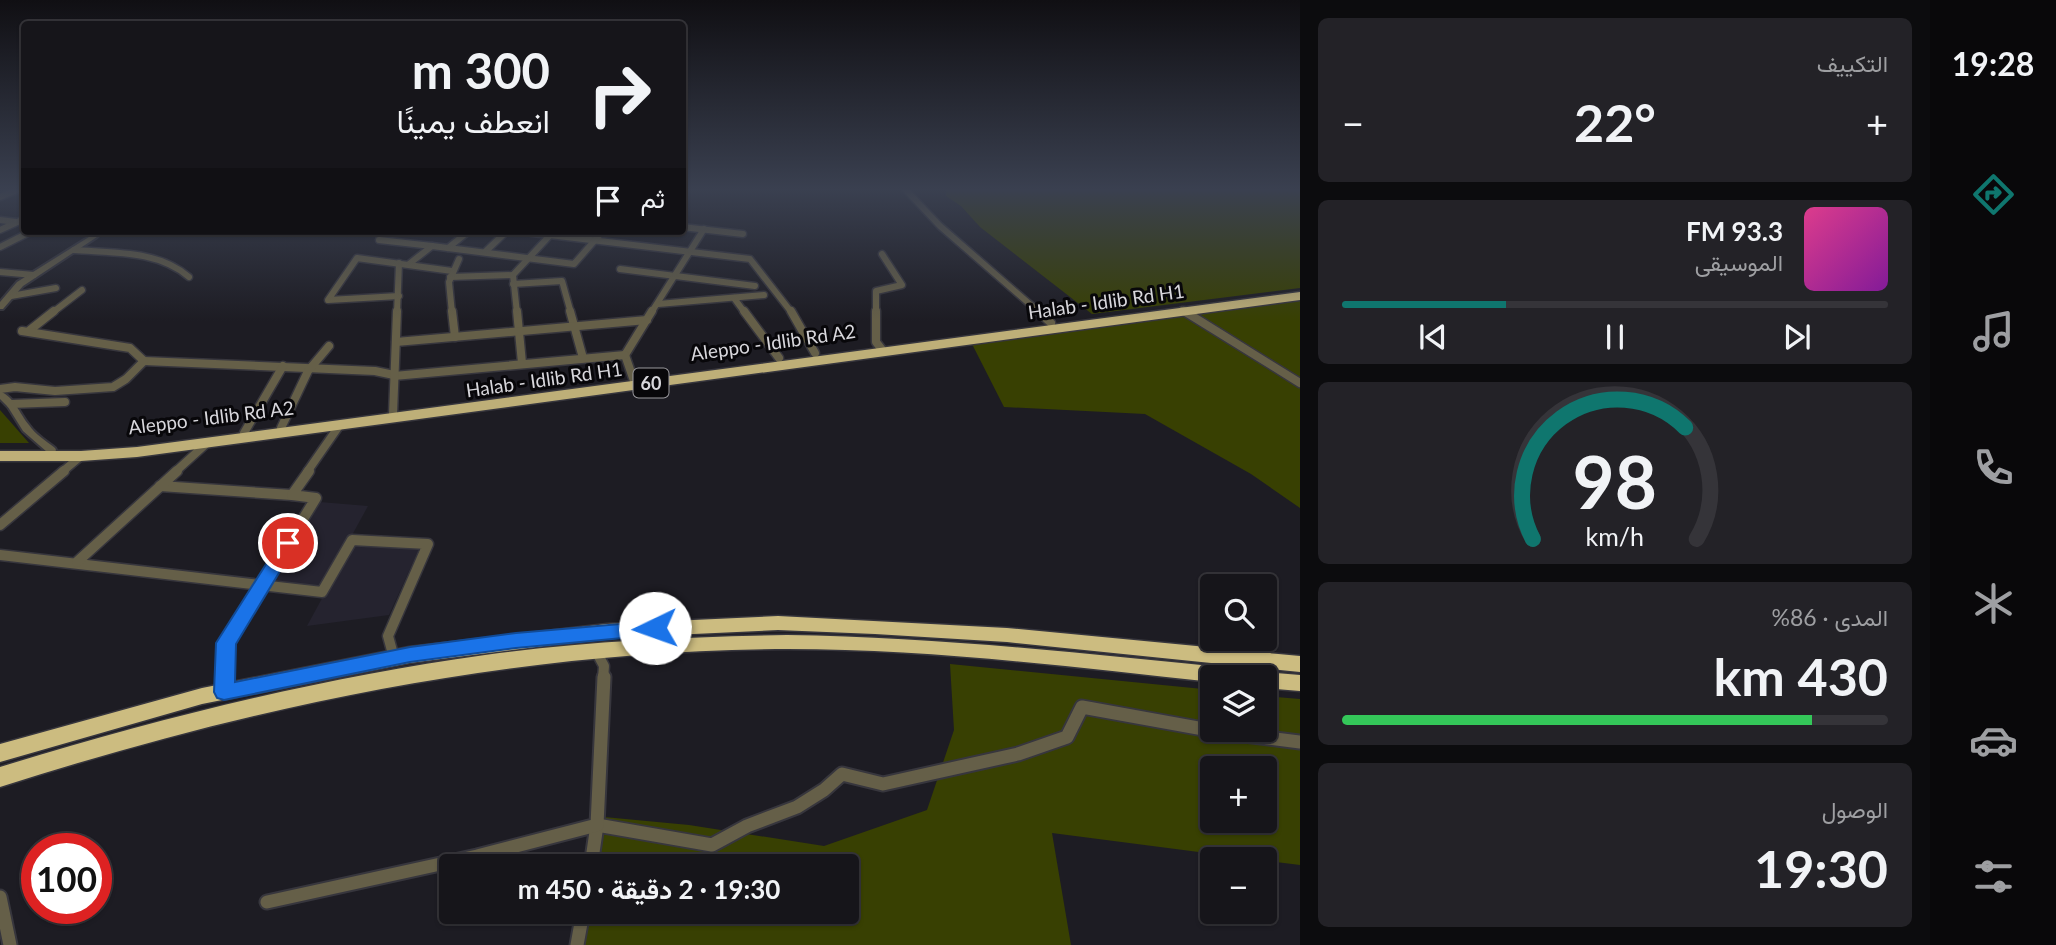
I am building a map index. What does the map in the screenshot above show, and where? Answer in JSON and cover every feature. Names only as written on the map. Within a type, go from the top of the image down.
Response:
[{"type":"highway","name":"60","points":[[1053,325],[1300,294]]},
{"type":"highway","name":"Halab - Idlib Rd H1","points":[[0,457],[81,456],[207,443],[1053,325],[1300,294]]},
{"type":"highway","name":"Aleppo - Idlib Rd A2","points":[[0,450],[119,448],[635,383]]},
{"type":"highway","points":[[0,753],[224,692],[394,658],[516,640],[607,631],[778,624],[1007,635],[1300,664]]},
{"type":"highway","points":[[1,781],[177,725],[300,696],[413,674],[596,651],[787,642],[878,645],[1012,654],[1200,673]]},
{"type":"highway","points":[[1277,681],[1300,683]]},
{"type":"street","points":[[625,355],[702,233]]},
{"type":"street","points":[[948,233],[1053,325]]},
{"type":"street","points":[[0,247],[24,235]]},
{"type":"street","points":[[0,307],[20,284],[93,235]]},
{"type":"street","points":[[448,247],[464,235]]},
{"type":"street","points":[[485,252],[503,235]]},
{"type":"street","points":[[522,363],[513,279],[550,235]]},
{"type":"street","points":[[564,235],[744,257],[754,261],[787,305],[815,353]]},
{"type":"street","points":[[379,240],[574,264],[599,235]]},
{"type":"street","points":[[0,240],[10,242]]},
{"type":"street","points":[[409,264],[432,246]]},
{"type":"street","points":[[74,250],[165,261],[181,269],[189,277]]},
{"type":"street","points":[[881,349],[876,336],[876,290],[902,285],[882,254]]},
{"type":"street","points":[[398,296],[328,300],[357,258],[409,264],[451,274],[562,281],[583,358]]},
{"type":"street","points":[[455,337],[451,274],[459,258]]},
{"type":"street","points":[[393,414],[398,264]]},
{"type":"street","points":[[620,269],[755,286]]},
{"type":"street","points":[[0,272],[34,275]]},
{"type":"street","points":[[11,296],[56,288]]},
{"type":"street","points":[[82,290],[26,330],[130,348],[144,361],[375,371],[394,375],[625,355]]},
{"type":"street","points":[[658,304],[764,295]]},
{"type":"street","points":[[734,298],[779,358]]},
{"type":"street","points":[[1182,310],[1300,383]]},
{"type":"street","points":[[396,342],[647,320]]},
{"type":"street","points":[[281,428],[311,368],[323,349],[329,346]]},
{"type":"street","points":[[625,355],[635,383]]},
{"type":"street","points":[[51,450],[26,429],[0,391],[15,387],[55,391],[113,387],[126,379],[144,361]]},
{"type":"street","points":[[244,433],[283,366]]},
{"type":"street","points":[[10,404],[65,402]]},
{"type":"street","points":[[292,495],[338,426]]},
{"type":"street","points":[[77,562],[207,443]]},
{"type":"street","points":[[0,525],[81,456]]},
{"type":"street","points":[[160,486],[316,498],[226,643],[224,692]]},
{"type":"street","points":[[0,555],[77,562],[260,587],[323,592],[352,540],[428,544],[388,636],[394,658]]},
{"type":"street","points":[[592,854],[597,825],[604,666],[596,651]]},
{"type":"street","points":[[267,902],[477,856],[597,825],[712,845],[747,826],[797,807],[824,790],[842,774],[883,784],[1018,754],[1067,737],[1082,707],[1220,732],[1300,743]]},
{"type":"street","points":[[0,897],[10,945]]},
{"type":"street","points":[[577,945],[581,924]]},
{"type":"shaded area","points":[[320,502],[368,506],[323,588],[269,584]]},
{"type":"shaded area","points":[[356,543],[420,547],[389,615],[307,626],[351,545]]},
{"type":"green space","points":[[988,233],[1300,233],[1300,288],[1092,314]]},
{"type":"green space","points":[[1300,299],[1300,508],[1251,474],[1145,414],[1004,407],[971,342]]},
{"type":"green space","points":[[0,410],[29,443],[0,443]]},
{"type":"green space","points":[[950,664],[1200,689],[1200,742],[1277,742],[1277,697],[1300,699],[1300,865],[1277,862],[1277,847],[1200,847],[1200,852],[1052,833],[1071,945],[584,945],[587,924],[859,924],[859,854],[598,854],[604,817],[689,825],[824,846],[927,810],[954,730]]},
{"type":"route","points":[[288,543],[226,643],[224,692],[410,655],[516,640],[655,628]]}]
